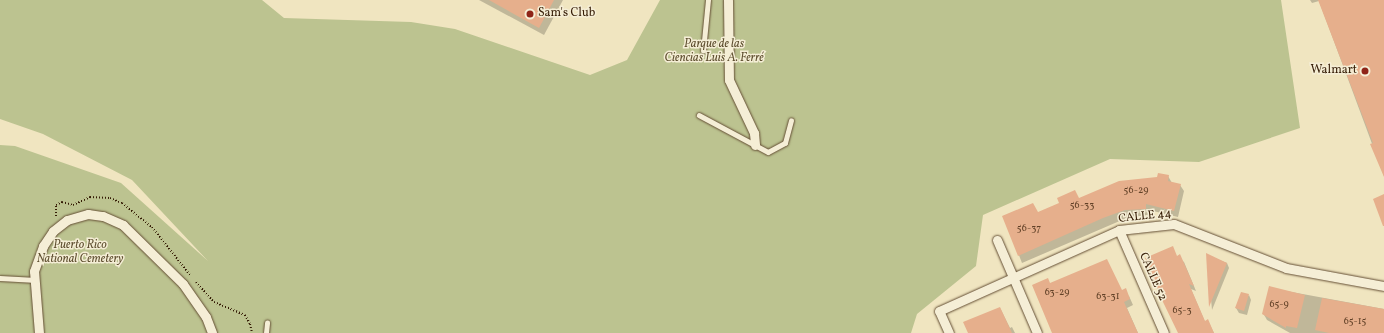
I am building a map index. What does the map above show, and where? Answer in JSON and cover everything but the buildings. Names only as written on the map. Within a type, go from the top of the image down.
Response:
[{"type":"street","points":[[728,0],[729,80],[754,133],[755,145]]},
{"type":"street","points":[[39,333],[36,280],[34,270],[43,246],[53,231],[72,219],[88,214],[103,216],[123,225],[183,284],[206,317],[212,333]]},
{"type":"street","name":"CALLE 44","points":[[949,333],[939,310],[1118,230],[1174,224],[1286,268],[1384,286]]},
{"type":"street","name":"CALLE 52","points":[[1118,230],[1164,333]]},
{"type":"street","points":[[997,240],[1038,333]]},
{"type":"lane","points":[[703,51],[708,0]]},
{"type":"lane","points":[[698,115],[768,152],[777,150],[785,143],[791,121]]},
{"type":"lane","points":[[0,278],[36,280]]},
{"type":"lane","points":[[266,333],[267,323]]},
{"type":"green space","points":[[0,0],[262,0],[284,18],[411,22],[455,29],[590,75],[627,60],[660,0],[1281,0],[1300,128],[1199,162],[1110,159],[983,215],[976,266],[917,314],[911,333],[0,333],[0,145],[15,146],[121,183],[208,261],[132,180],[43,134],[0,119]]},
{"type":"place","name":"Sam's Club","points":[[530,14]]},
{"type":"place","name":"Walmart","points":[[1365,71]]},
{"type":"park label","name":"Parque de las Ciencias Luis A. Ferré","points":[[714,52]]},
{"type":"park label","name":"Puerto Rico National Cemetery","points":[[80,253]]}]
